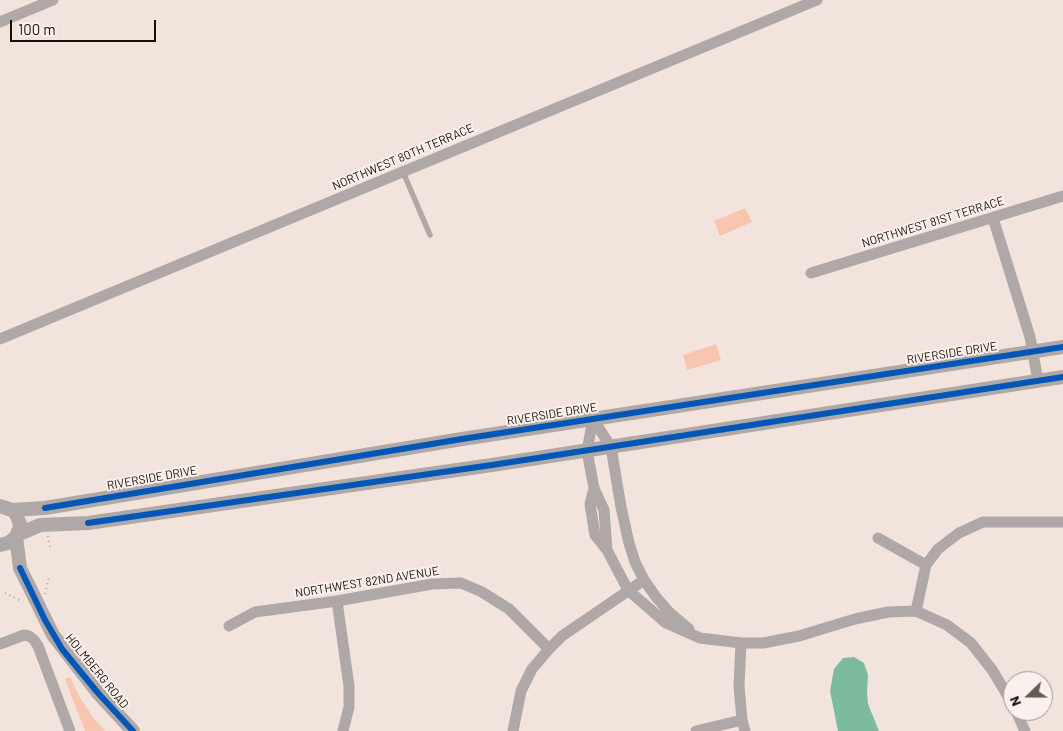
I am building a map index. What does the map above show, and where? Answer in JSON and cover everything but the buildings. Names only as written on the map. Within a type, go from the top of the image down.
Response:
[{"type":"street","points":[[0,22],[53,0]]},
{"type":"street","name":"NORTHWEST 80TH TERRACE","points":[[0,339],[817,0]]},
{"type":"street","name":"NORTHWEST 81ST TERRACE","points":[[811,273],[1063,196]]},
{"type":"street","points":[[993,218],[1022,307],[1034,352],[1038,381]]},
{"type":"street","name":"RIVERSIDE DRIVE","points":[[3,507],[45,508],[404,448],[1063,347]]},
{"type":"street","points":[[20,568],[21,547],[25,540],[35,535],[88,523],[587,451],[1063,377]]},
{"type":"street","points":[[593,419],[611,447],[625,527],[635,562],[644,580],[670,613],[700,638]]},
{"type":"street","points":[[593,419],[587,451],[594,488],[604,510],[607,550]]},
{"type":"street","points":[[594,488],[590,504],[595,534],[607,550],[628,590],[666,622],[700,638],[741,644],[763,643],[798,636],[855,619],[888,612],[916,611],[947,625],[971,643],[993,671],[1003,688]]},
{"type":"street","name":"HOLMBERG ROAD","points":[[3,507],[18,518],[20,524],[17,536],[20,568],[45,620],[62,649],[98,693],[133,731]]},
{"type":"street","points":[[916,611],[926,565],[938,549],[959,533],[983,522],[1063,522]]},
{"type":"street","points":[[0,544],[8,543],[17,536],[40,525],[88,523]]},
{"type":"street","points":[[606,530],[625,527]]},
{"type":"street","points":[[878,538],[926,565]]},
{"type":"street","name":"HOLMBERG ROAD","points":[[0,549],[20,568]]},
{"type":"street","points":[[513,731],[521,691],[532,669],[549,649],[562,636],[644,580]]},
{"type":"street","name":"NORTHWEST 82ND AVENUE","points":[[229,626],[255,612],[337,601],[432,584],[461,583],[482,592],[509,609],[549,649]]},
{"type":"street","points":[[337,601],[349,686],[349,707],[343,731]]},
{"type":"street","points":[[0,644],[19,636],[29,636],[38,646],[70,731]]},
{"type":"street","points":[[696,731],[744,725],[739,686],[741,644]]},
{"type":"lane","points":[[403,172],[430,235]]},
{"type":"path","points":[[48,536],[50,548]]},
{"type":"path","points":[[44,601],[49,577]]},
{"type":"path","points":[[5,593],[29,605]]},
{"type":"shaded area","points":[[745,208],[752,222],[720,236],[714,221]]},
{"type":"shaded area","points":[[716,344],[721,360],[687,370],[683,355]]},
{"type":"shaded area","points":[[854,657],[864,663],[868,675],[868,704],[879,731],[838,731],[830,691],[834,669],[843,658]]},
{"type":"shaded area","points":[[70,677],[79,696],[95,720],[106,731],[85,731],[65,679]]},
{"type":"cycle path","points":[[45,508],[462,439],[1063,347]]},
{"type":"cycle path","points":[[88,523],[492,465],[1063,377]]},
{"type":"cycle path","points":[[20,568],[45,620],[62,649],[98,693],[133,731]]}]
